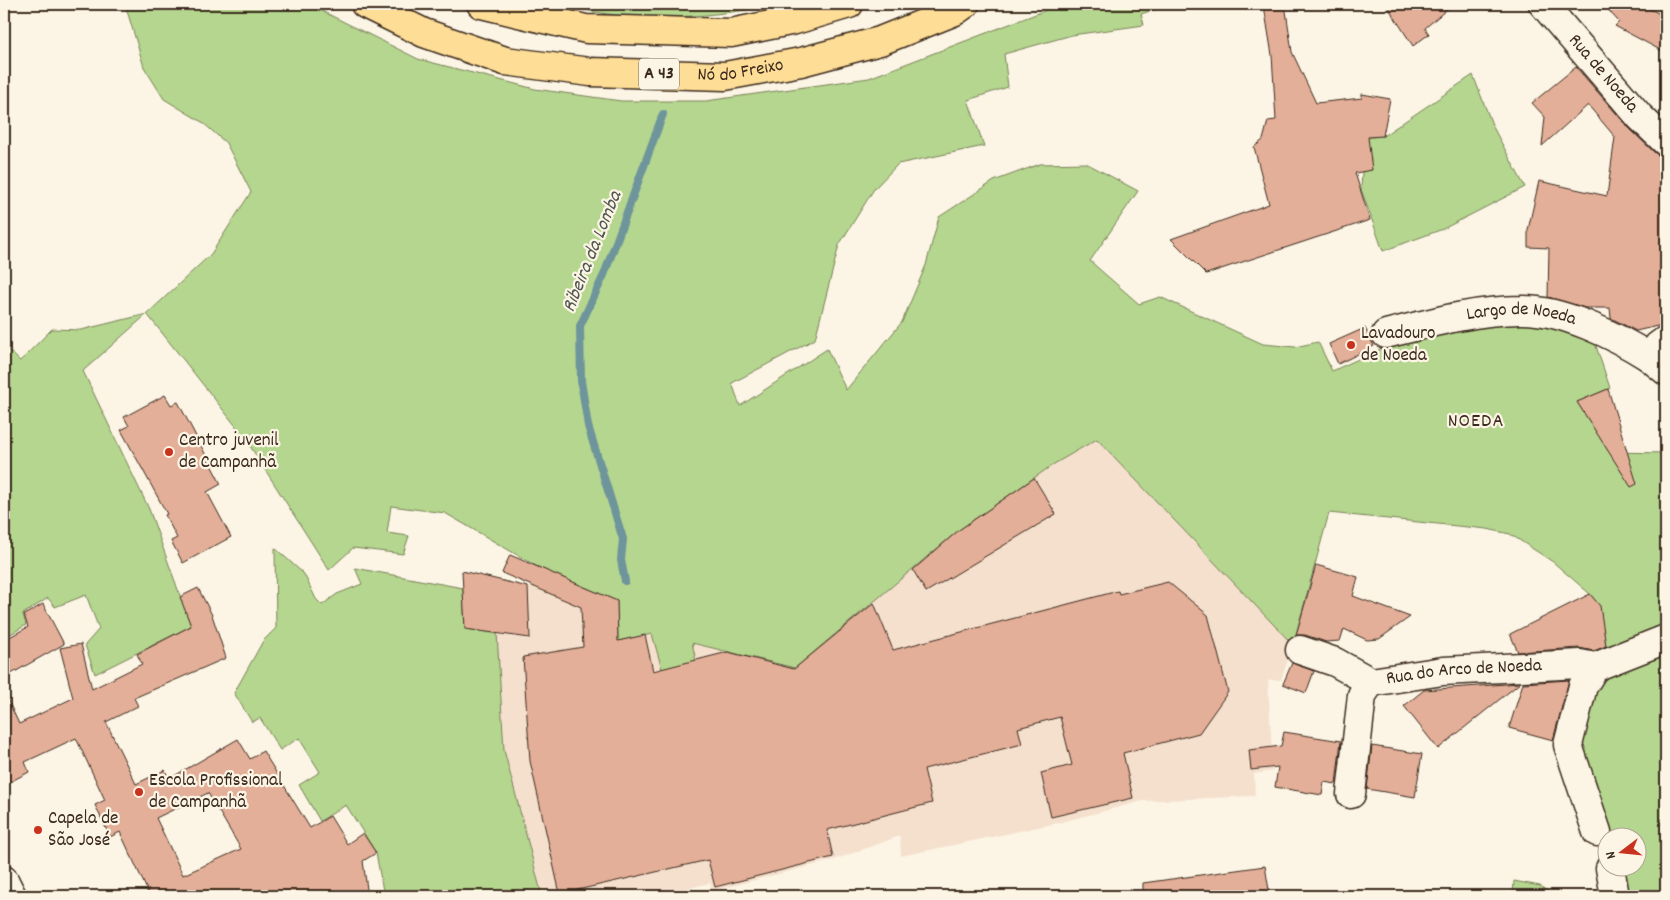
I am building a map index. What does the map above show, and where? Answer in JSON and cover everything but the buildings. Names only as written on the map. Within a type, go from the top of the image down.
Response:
[{"type":"highway","name":"Nó do Freixo","points":[[365,4],[424,33],[505,61],[590,72],[725,76],[801,62],[880,41],[967,6]]},
{"type":"highway","name":"Nó do Freixo","points":[[481,4],[586,29],[731,33],[795,20],[849,4]]},
{"type":"street","name":"Rua de Noeda","points":[[1544,4],[1640,117],[1666,142]]},
{"type":"street","name":"Largo de Noeda","points":[[1386,334],[1467,316],[1523,310],[1570,319],[1629,345],[1660,356]]},
{"type":"street","name":"Rua do Arco de Noeda","points":[[1351,794],[1362,695],[1371,682],[1444,671],[1580,664],[1596,667],[1666,639]]},
{"type":"street","points":[[1300,650],[1335,662],[1371,682]]},
{"type":"street","points":[[1596,667],[1584,686],[1568,746],[1598,833]]},
{"type":"street","points":[[1611,878],[1615,896]]},
{"type":"street","points":[[4,880],[12,896]]},
{"type":"shaded area","points":[[1097,439],[1293,645],[1281,680],[1268,680],[1273,771],[1254,774],[1255,796],[1143,801],[1058,823],[901,856],[900,836],[834,860],[712,891],[710,883],[655,896],[542,896],[504,750],[497,633],[524,600],[538,567],[617,601],[618,641],[651,634],[795,668],[959,530],[1054,464]]},
{"type":"green space","points":[[125,4],[308,4],[418,59],[535,89],[621,101],[706,101],[869,78],[1062,4],[1172,4],[1141,14],[1144,25],[1072,35],[1004,54],[1008,87],[968,100],[984,146],[898,164],[874,189],[839,245],[815,339],[732,383],[740,406],[827,349],[846,390],[902,322],[926,265],[939,217],[994,181],[1040,164],[1086,163],[1138,191],[1090,261],[1139,304],[1160,297],[1263,344],[1295,347],[1318,342],[1332,371],[1383,348],[1448,330],[1511,317],[1564,328],[1595,343],[1610,388],[1577,402],[1609,452],[1666,453],[1666,631],[1607,652],[1599,606],[1590,594],[1553,562],[1510,534],[1487,529],[1329,513],[1293,645],[1097,439],[1054,464],[959,530],[795,668],[692,643],[696,661],[670,697],[652,634],[618,641],[617,601],[538,567],[445,513],[391,506],[387,533],[409,536],[403,554],[353,548],[329,570],[243,435],[147,314],[211,254],[251,192],[226,143],[202,122],[164,99],[144,67]]},
{"type":"green space","points":[[550,4],[779,4],[741,11],[683,17],[645,17],[616,15]]},
{"type":"green space","points":[[1473,75],[1493,127],[1525,187],[1443,229],[1383,251],[1361,189],[1362,172],[1358,138],[1383,136]]},
{"type":"green space","points":[[147,314],[83,371],[149,509],[191,626],[95,674],[85,645],[99,629],[86,595],[55,607],[48,598],[23,614],[26,625],[4,638],[4,346],[20,361],[52,329],[81,330]]},
{"type":"green space","points":[[275,548],[304,574],[316,599],[322,605],[337,594],[362,584],[355,568],[463,588],[465,629],[497,633],[504,750],[542,896],[384,896],[376,853],[346,805],[320,821],[299,785],[320,772],[299,738],[280,750],[260,718],[252,722],[234,693],[263,641],[276,628]]},
{"type":"green space","points":[[1666,649],[1666,896],[1623,896],[1620,878],[1648,878],[1648,828],[1606,828],[1580,753],[1581,736],[1605,669]]},
{"type":"green space","points":[[1514,881],[1540,886],[1554,896],[1513,894]]},
{"type":"waterway","name":"Ribeira da Lomba","points":[[625,581],[621,560],[623,539],[588,426],[581,381],[580,326],[604,275],[663,114]]},
{"type":"place","name":"Lavadouro de Noeda","points":[[1351,345]]},
{"type":"place","name":"Centro juvenil de Campanhã","points":[[169,452]]},
{"type":"place","name":"Escola Profissional de Campanhã","points":[[139,792]]},
{"type":"place","name":"Capela de São José","points":[[38,830]]},
{"type":"district","name":"NOEDA","points":[[1476,422]]}]
